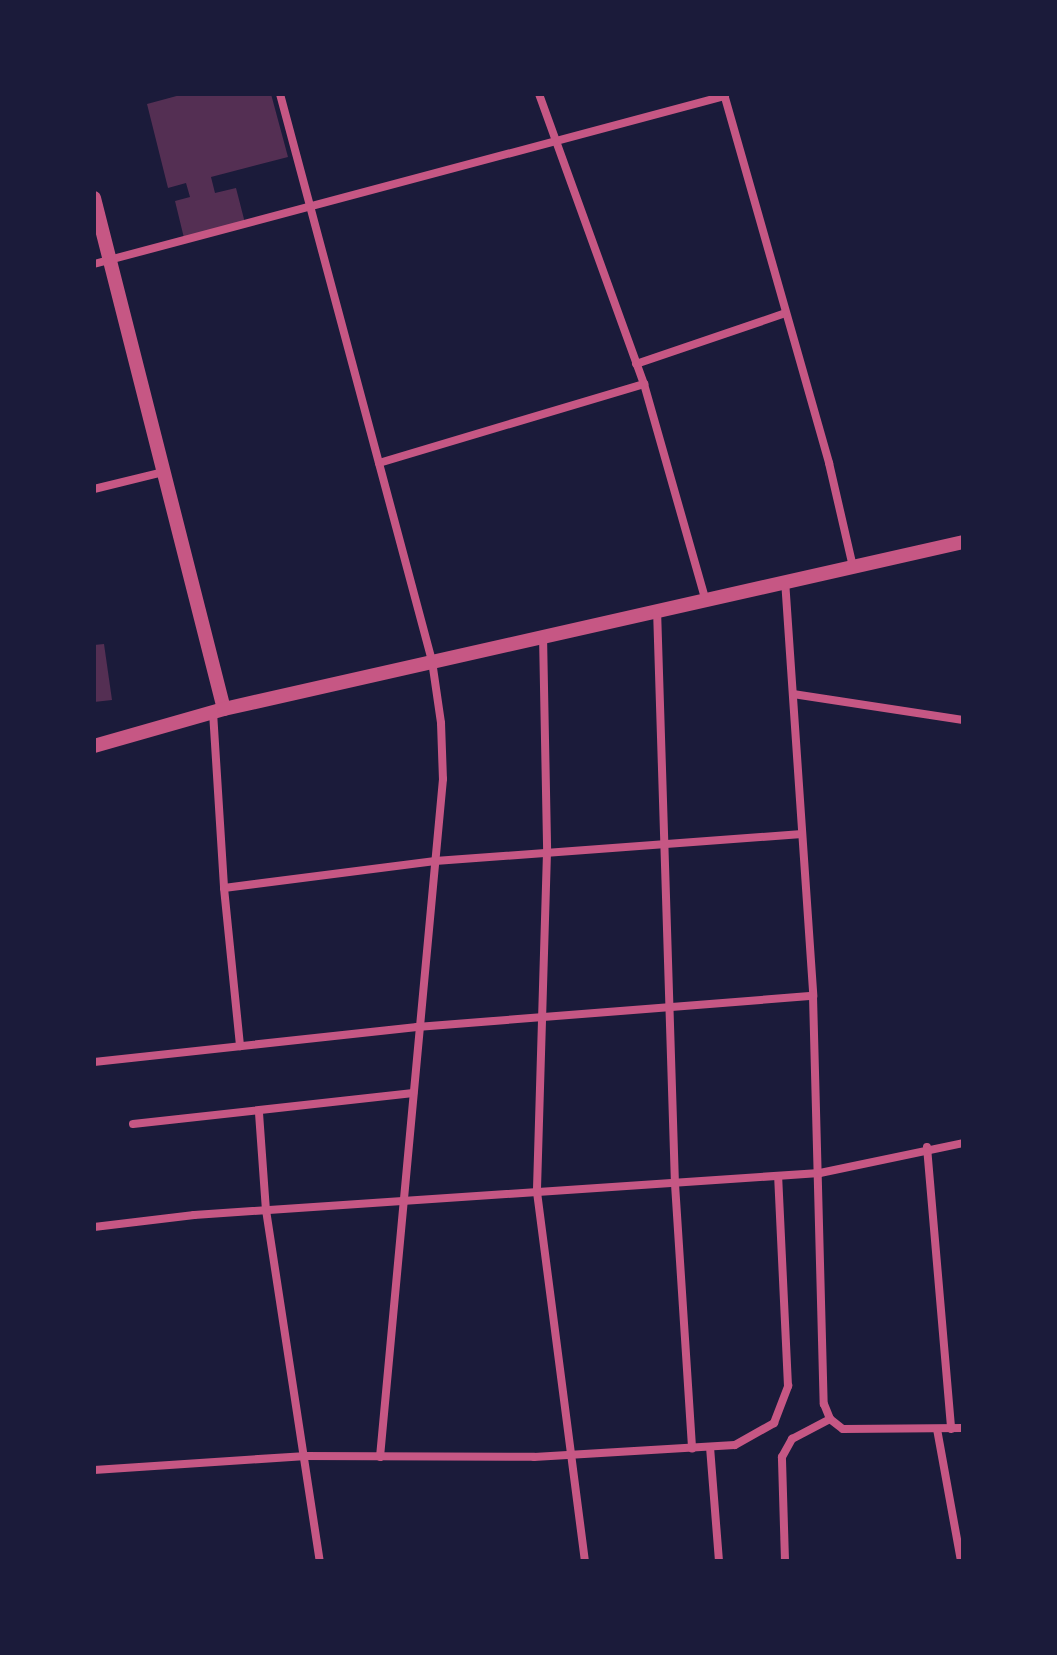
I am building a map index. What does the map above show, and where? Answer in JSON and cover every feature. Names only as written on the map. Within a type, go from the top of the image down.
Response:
[{"type":"street","points":[[280,94],[432,661],[443,779],[417,1027],[406,1200],[380,1457]]},
{"type":"street","points":[[539,94],[554,145],[644,384],[705,598]]},
{"type":"street","points":[[94,264],[554,145],[724,95],[852,563]]},
{"type":"street","points":[[94,198],[164,472],[219,711],[224,888],[240,1046]]},
{"type":"street","points":[[636,364],[786,313]]},
{"type":"street","points":[[379,463],[644,384]]},
{"type":"street","points":[[94,489],[164,472]]},
{"type":"street","points":[[94,746],[219,711],[852,563],[963,542]]},
{"type":"street","points":[[785,579],[813,996],[824,1404],[830,1419],[843,1429],[870,1433],[963,1428]]},
{"type":"street","points":[[657,609],[662,841],[672,1007],[675,1184],[692,1448]]},
{"type":"street","points":[[543,635],[547,852],[537,1192],[568,1454],[585,1561]]},
{"type":"street","points":[[793,694],[963,720]]},
{"type":"street","points":[[224,888],[435,861],[662,841],[802,834]]},
{"type":"street","points":[[94,1062],[417,1027],[813,996]]},
{"type":"street","points":[[133,1124],[259,1113],[413,1093]]},
{"type":"street","points":[[259,1113],[266,1210],[320,1561]]},
{"type":"street","points":[[94,1227],[266,1210],[820,1173],[927,1147],[963,1143]]},
{"type":"street","points":[[927,1147],[951,1429]]},
{"type":"street","points":[[94,1470],[303,1456],[568,1454],[735,1445],[774,1423],[788,1386],[778,1177]]},
{"type":"street","points":[[785,1561],[782,1457],[792,1439],[830,1419]]},
{"type":"street","points":[[937,1429],[961,1561]]},
{"type":"street","points":[[710,1447],[719,1561]]},
{"type":"building","points":[[184,94],[271,94],[288,157],[211,177],[215,193],[236,188],[245,223],[184,238],[175,201],[190,197],[186,183],[168,188],[147,104]]},
{"type":"building","points":[[104,644],[112,700],[94,702],[94,645]]}]
